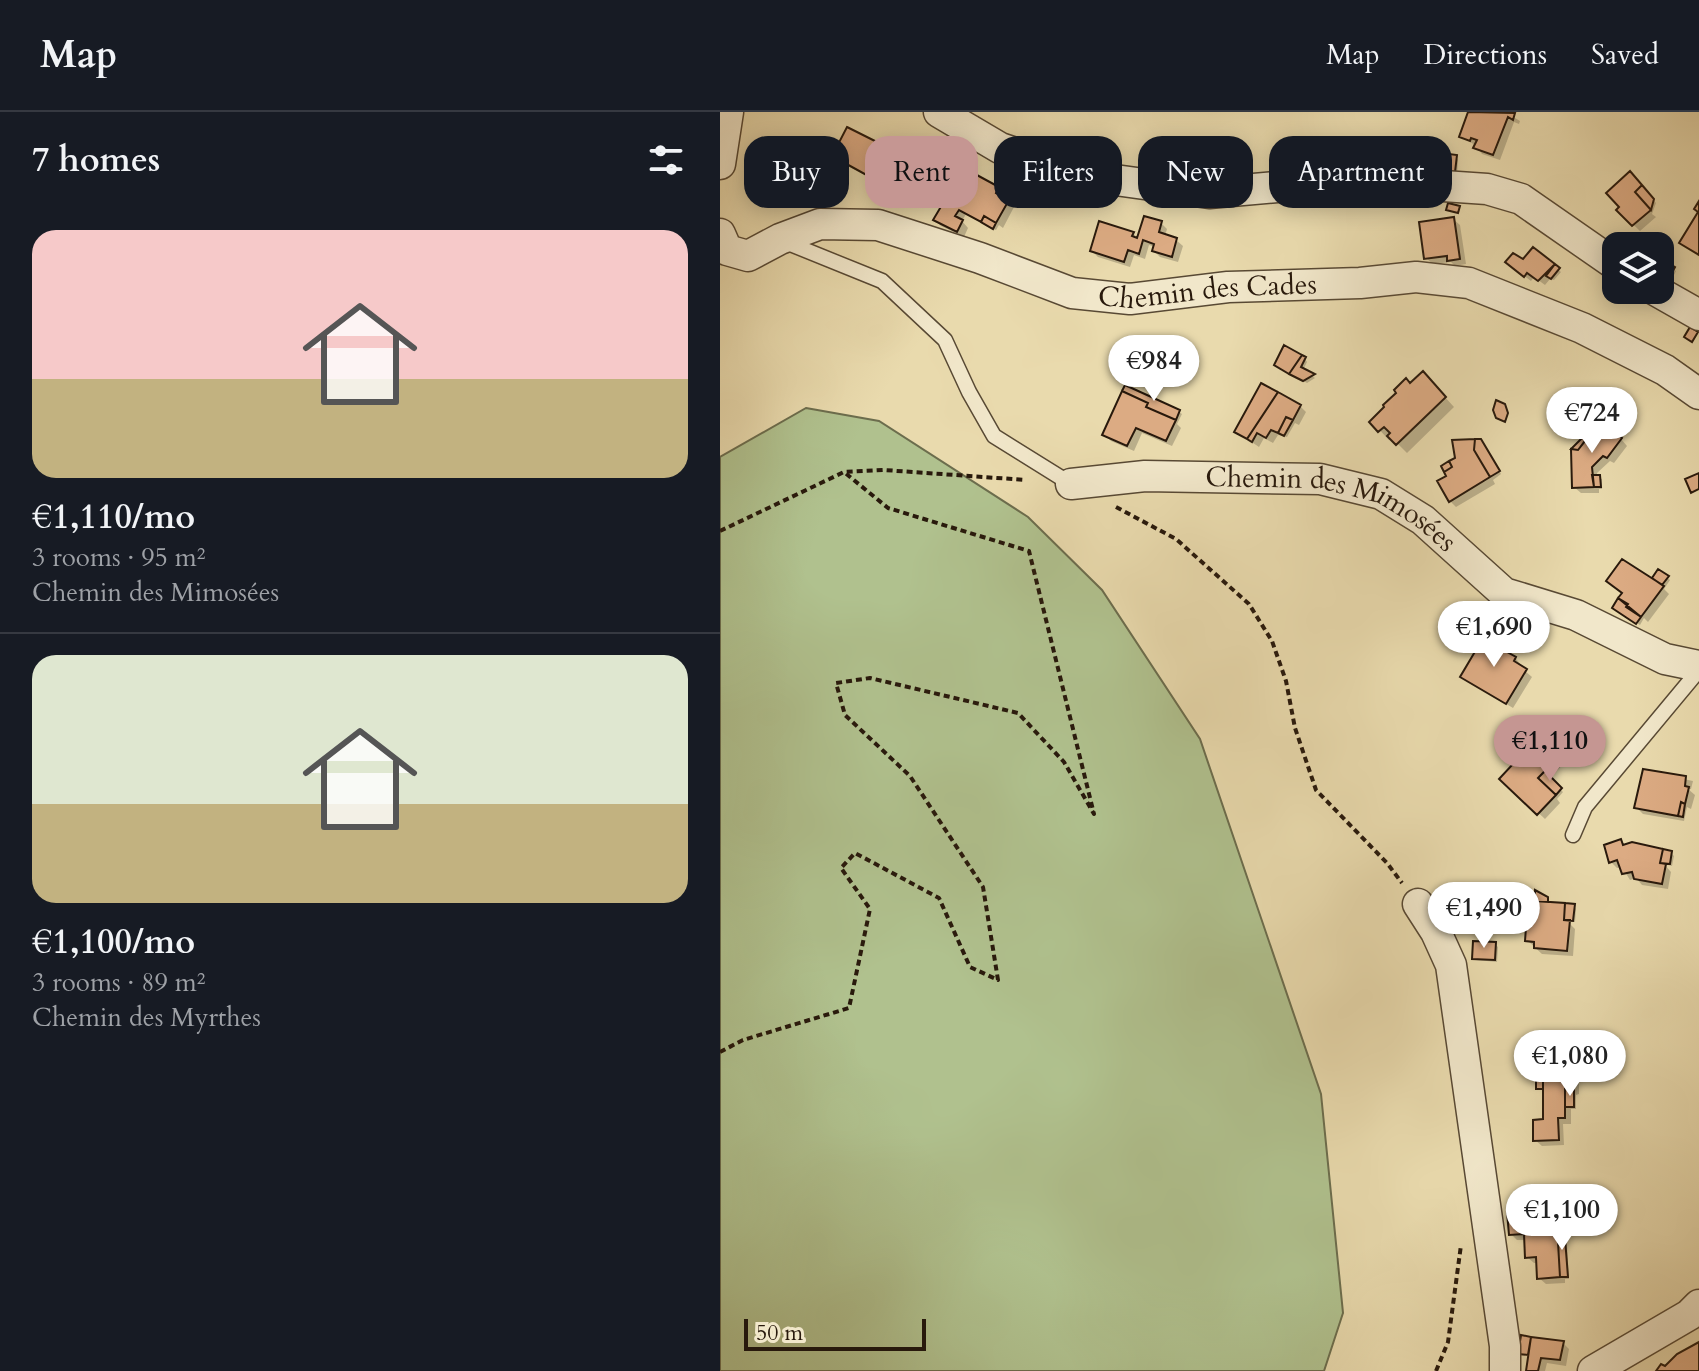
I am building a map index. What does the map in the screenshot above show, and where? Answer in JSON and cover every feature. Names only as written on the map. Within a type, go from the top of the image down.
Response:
[{"type":"street","points":[[720,164],[728,112]]},
{"type":"street","points":[[939,112],[1000,148],[1108,179],[1209,193],[1355,180],[1487,189],[1521,199],[1602,254]]},
{"type":"street","name":"Chemin des Cades","points":[[720,234],[727,250],[748,256],[780,239],[820,224],[878,225],[980,258],[1072,293],[1130,299],[1228,287],[1360,283],[1416,277],[1469,283],[1582,328],[1665,370],[1699,394]]},
{"type":"street","points":[[1674,301],[1699,315]]},
{"type":"street","name":"Chemin des Mimosées","points":[[1071,484],[1145,476],[1320,479],[1381,494],[1423,520],[1504,593],[1576,615],[1665,659],[1699,668]]},
{"type":"street","points":[[1418,904],[1436,932],[1451,965],[1505,1346],[1505,1371]]},
{"type":"street","points":[[1593,1371],[1689,1315],[1699,1305]]},
{"type":"lane","points":[[780,239],[882,281],[945,340],[994,436],[1071,484]]},
{"type":"lane","points":[[1573,835],[1585,807],[1699,668]]},
{"type":"path","points":[[720,531],[844,472],[884,470],[1027,480]]},
{"type":"path","points":[[720,1052],[743,1040],[849,1008],[870,909],[841,868],[855,853],[939,898],[970,967],[998,980],[983,887],[910,776],[845,715],[836,683],[870,678],[1018,713],[1064,762],[1094,814],[1029,551],[888,508],[844,472]]},
{"type":"path","points":[[1113,506],[1176,539],[1249,604],[1272,641],[1282,668],[1295,728],[1316,790],[1387,863],[1418,904]]},
{"type":"path","points":[[1436,1371],[1448,1342],[1461,1245]]},
{"type":"green space","points":[[806,408],[879,421],[1028,517],[1102,590],[1200,739],[1321,1094],[1343,1313],[1324,1371],[720,1371],[720,457]]},
{"type":"building","points":[[1468,112],[1515,113],[1513,120],[1508,117],[1493,155],[1473,148],[1477,140],[1459,137]]},
{"type":"building","points":[[847,127],[865,136],[865,174],[849,165],[849,136],[842,136]]},
{"type":"building","points":[[1452,154],[1457,155],[1455,172],[1452,172]]},
{"type":"building","points":[[1630,171],[1642,185],[1635,192],[1651,210],[1632,226],[1616,210],[1619,207],[1606,193]]},
{"type":"building","points":[[978,176],[994,184],[994,208],[1004,208],[996,223],[984,216],[981,222],[959,210],[955,216],[963,220],[957,232],[933,220],[940,208],[978,208]]},
{"type":"building","points":[[1642,185],[1654,199],[1651,210],[1635,192]]},
{"type":"building","points":[[1699,201],[1699,255],[1679,243],[1698,212],[1694,209]]},
{"type":"building","points":[[1452,204],[1460,206],[1458,213],[1446,210],[1452,208]]},
{"type":"building","points":[[984,216],[996,223],[993,229],[981,222]]},
{"type":"building","points":[[1144,216],[1162,221],[1159,232],[1177,238],[1172,257],[1152,251],[1154,244],[1143,240],[1139,254],[1128,250],[1124,262],[1090,251],[1099,221],[1134,232],[1132,236],[1137,238]]},
{"type":"building","points":[[1454,217],[1460,259],[1447,261],[1447,256],[1424,259],[1419,222]]},
{"type":"building","points":[[1533,247],[1555,264],[1538,281],[1527,273],[1524,277],[1505,262],[1513,253],[1523,259]]},
{"type":"building","points":[[1555,264],[1560,268],[1551,279],[1546,276]]},
{"type":"building","points":[[1690,327],[1698,332],[1692,342],[1684,337]]},
{"type":"building","points":[[1284,345],[1302,355],[1289,374],[1274,365]]},
{"type":"building","points":[[1302,355],[1306,357],[1301,367],[1315,374],[1303,381],[1289,374]]},
{"type":"building","points":[[1423,371],[1446,397],[1396,445],[1387,436],[1390,433],[1384,427],[1378,432],[1369,422],[1406,378],[1410,383]]},
{"type":"building","points":[[1261,383],[1278,392],[1247,439],[1234,432]]},
{"type":"building","points":[[1125,385],[1180,410],[1176,420],[1146,407],[1148,403],[1122,391]]},
{"type":"building","points":[[1122,391],[1148,403],[1146,407],[1176,420],[1166,441],[1136,428],[1127,446],[1102,435]]},
{"type":"building","points":[[1278,392],[1301,405],[1293,420],[1286,417],[1278,433],[1271,430],[1266,438],[1257,433],[1252,442],[1247,439]]},
{"type":"building","points":[[1496,400],[1505,404],[1508,413],[1505,422],[1496,418],[1493,410]]},
{"type":"building","points":[[1286,417],[1293,420],[1284,436],[1278,433]]},
{"type":"building","points":[[1601,421],[1622,438],[1607,458],[1603,456],[1592,467],[1594,487],[1572,488],[1571,449],[1578,450]]},
{"type":"building","points":[[1584,436],[1587,438],[1578,450],[1571,449]]},
{"type":"building","points":[[1475,439],[1481,439],[1500,471],[1490,477],[1474,450]]},
{"type":"building","points":[[1475,439],[1474,450],[1490,477],[1449,502],[1437,481],[1446,476],[1444,472],[1452,467],[1449,461],[1455,458],[1452,440]]},
{"type":"building","points":[[1449,461],[1452,467],[1444,472],[1441,466]]},
{"type":"building","points":[[1699,473],[1699,489],[1691,493],[1685,479]]},
{"type":"building","points":[[1592,475],[1600,475],[1601,487],[1594,487]]},
{"type":"building","points":[[1622,559],[1664,586],[1641,617],[1626,607],[1628,604],[1618,598],[1622,593],[1606,581]]},
{"type":"building","points":[[1658,569],[1669,576],[1662,585],[1652,578]]},
{"type":"building","points":[[1618,598],[1641,617],[1636,624],[1612,608]]},
{"type":"building","points":[[1486,633],[1510,647],[1507,652],[1527,669],[1506,704],[1460,677]]},
{"type":"building","points":[[1541,734],[1562,753],[1538,778],[1556,795],[1537,815],[1499,779]]},
{"type":"building","points":[[1643,769],[1686,776],[1685,786],[1689,787],[1678,816],[1634,808]]},
{"type":"building","points":[[1545,771],[1562,788],[1556,795],[1538,778]]},
{"type":"building","points":[[1681,802],[1685,804],[1683,817],[1678,816]]},
{"type":"building","points":[[1621,839],[1623,845],[1632,842],[1663,849],[1660,863],[1666,864],[1662,884],[1634,879],[1632,872],[1622,874],[1617,860],[1609,863],[1604,845]]},
{"type":"building","points":[[1663,849],[1672,851],[1670,864],[1660,863]]},
{"type":"building","points":[[1535,890],[1548,897],[1548,902],[1535,901]]},
{"type":"building","points":[[1520,900],[1565,903],[1564,920],[1570,920],[1567,951],[1534,948],[1534,942],[1525,941],[1526,927],[1518,926]]},
{"type":"building","points":[[1565,903],[1575,904],[1573,921],[1564,920]]},
{"type":"building","points":[[1473,941],[1496,942],[1495,960],[1472,959]]},
{"type":"building","points":[[1574,1074],[1574,1089],[1565,1089],[1565,1118],[1558,1118],[1559,1140],[1533,1141],[1533,1120],[1543,1119],[1543,1075]]},
{"type":"building","points":[[1543,1075],[1543,1089],[1536,1089],[1536,1076]]},
{"type":"building","points":[[1565,1089],[1574,1089],[1574,1107],[1565,1107]]},
{"type":"building","points":[[1564,1209],[1564,1225],[1557,1225],[1560,1277],[1537,1279],[1536,1257],[1525,1258],[1524,1234],[1509,1235],[1507,1212]]},
{"type":"building","points":[[1557,1225],[1564,1225],[1568,1277],[1560,1277]]},
{"type":"building","points":[[1521,1335],[1531,1337],[1528,1355],[1518,1354]]},
{"type":"building","points":[[1531,1337],[1564,1341],[1560,1360],[1541,1358],[1538,1371],[1526,1371]]},
{"type":"building","points":[[1699,1342],[1699,1371],[1656,1371],[1661,1364],[1665,1366],[1677,1354]]}]
